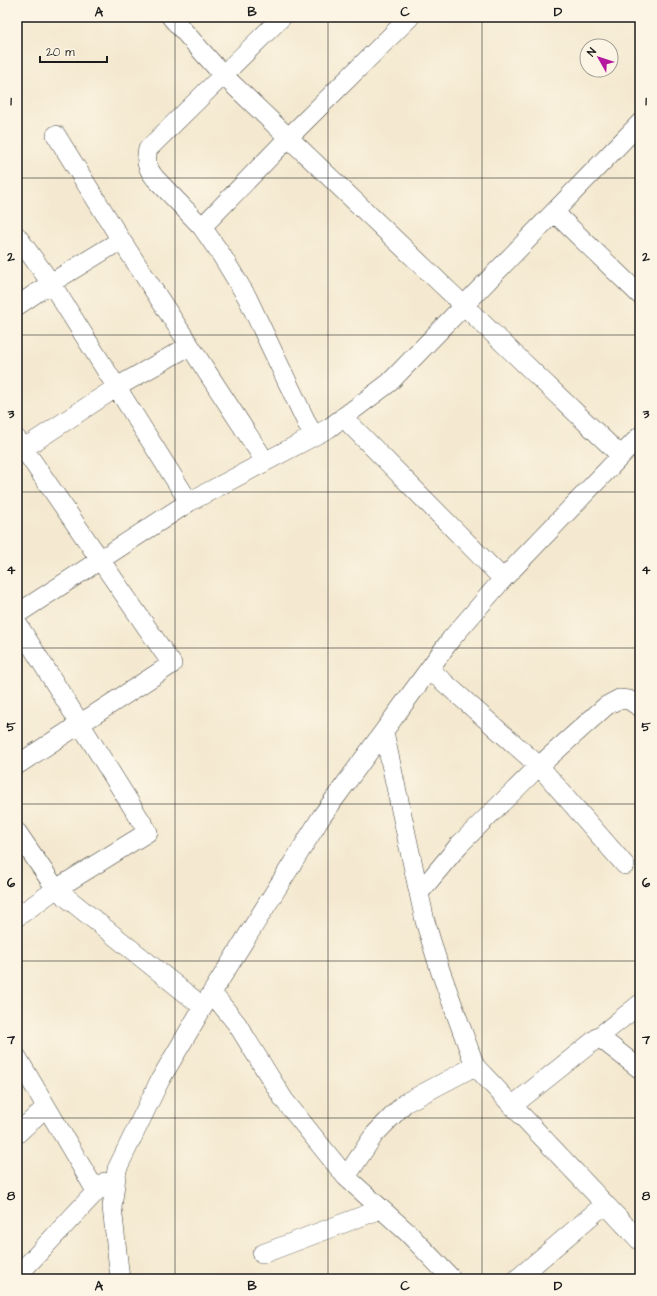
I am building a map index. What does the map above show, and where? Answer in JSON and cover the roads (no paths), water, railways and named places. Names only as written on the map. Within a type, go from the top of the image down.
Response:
[{"type":"street","points":[[171,17],[223,75],[620,455]]},
{"type":"street","points":[[282,17],[148,149],[146,158],[149,170],[155,178],[202,227],[222,256],[246,297],[313,436]]},
{"type":"street","points":[[202,227],[289,137],[410,17]]},
{"type":"street","points":[[17,614],[189,502],[329,428],[389,383],[640,123]]},
{"type":"street","points":[[56,135],[189,346],[265,461]]},
{"type":"street","points":[[554,212],[640,294]]},
{"type":"street","points":[[17,236],[51,283],[189,502]]},
{"type":"street","points":[[17,306],[51,283],[122,240]]},
{"type":"street","points":[[17,765],[172,664],[19,447],[117,387],[189,346]]},
{"type":"street","points":[[343,417],[504,579]]},
{"type":"street","points":[[17,1276],[117,1169],[160,1080],[207,1000],[322,816],[451,639],[504,579],[620,455],[640,436]]},
{"type":"street","points":[[17,623],[148,832],[56,889],[17,917]]},
{"type":"street","points":[[429,669],[539,766],[625,865]]},
{"type":"street","points":[[419,893],[459,845],[539,766],[606,706],[619,699],[629,700],[640,707]]},
{"type":"street","points":[[384,732],[425,921],[440,970],[475,1066],[640,1241]]},
{"type":"street","points":[[17,832],[56,889],[207,1000],[237,1024],[284,1100],[346,1177],[408,1233],[452,1279]]},
{"type":"street","points":[[512,1106],[640,1004]]},
{"type":"street","points":[[599,1037],[640,1069]]},
{"type":"street","points":[[17,1057],[96,1191]]},
{"type":"street","points":[[346,1177],[374,1134],[405,1103],[475,1066]]},
{"type":"street","points":[[17,1134],[46,1107]]},
{"type":"street","points":[[117,1169],[112,1207],[120,1279]]},
{"type":"street","points":[[517,1279],[605,1204]]},
{"type":"street","points":[[262,1254],[381,1209]]}]
